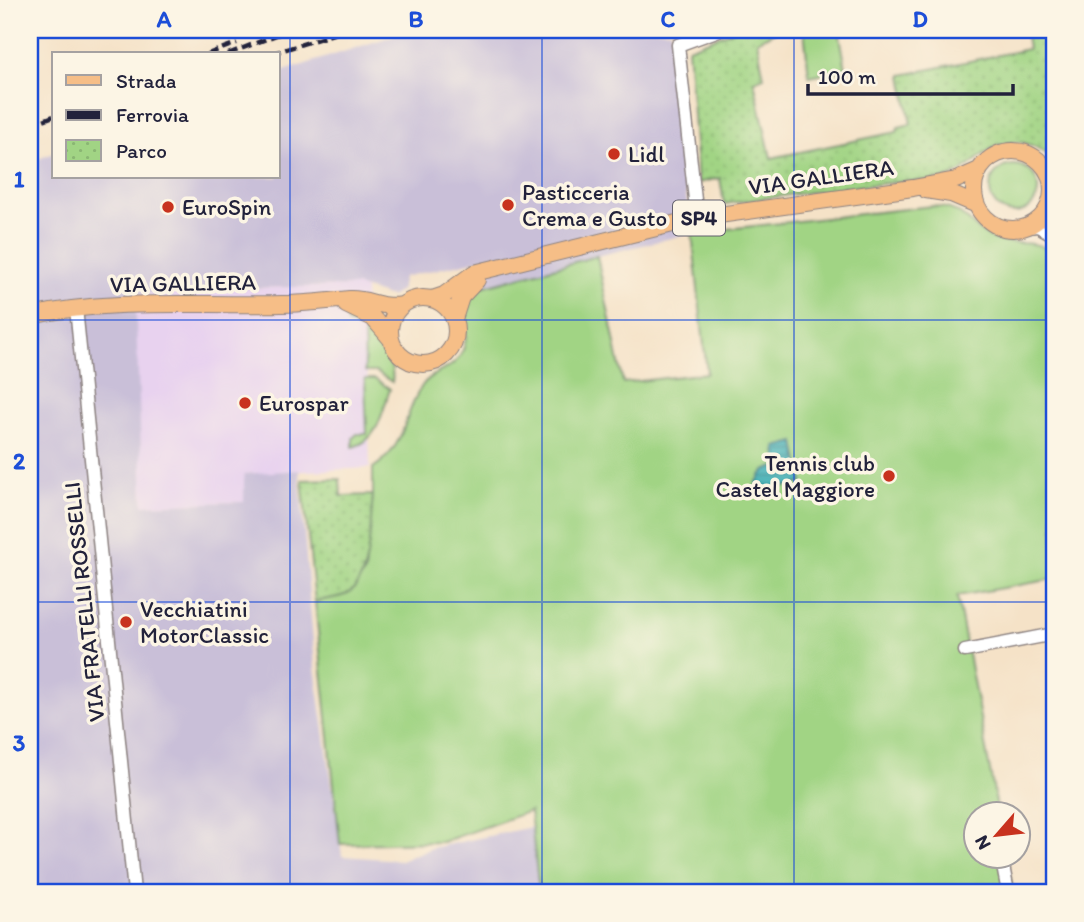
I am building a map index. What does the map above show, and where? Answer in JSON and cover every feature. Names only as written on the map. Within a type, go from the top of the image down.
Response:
[{"type":"main road","name":"SP4","points":[[977,205],[989,221],[997,226],[1017,229],[1026,227],[1045,212],[1053,192],[1047,166],[1028,154],[1012,151],[989,159],[979,170]]},
{"type":"main road","name":"VIA GALLIERA","points":[[432,299],[444,295],[474,273],[697,218],[913,188],[956,180],[979,170]]},
{"type":"main road","points":[[977,205],[974,186],[979,170]]},
{"type":"main road","name":"VIA GALLIERA","points":[[913,188],[951,194],[977,205]]},
{"type":"main road","name":"VIA GALLIERA","points":[[454,319],[461,297],[469,286],[490,271]]},
{"type":"main road","name":"VIA GALLIERA","points":[[30,316],[76,308],[130,304],[280,304],[359,299],[379,306],[402,305]]},
{"type":"main road","points":[[415,299],[432,299],[445,306],[454,319],[456,333],[452,347],[443,358],[429,364],[415,364],[401,357],[390,338],[393,317],[402,305],[415,299]]},
{"type":"main road","name":"VIA GALLIERA","points":[[337,301],[357,308],[373,318],[390,338]]},
{"type":"street","points":[[697,218],[678,45],[719,30]]},
{"type":"street","points":[[1026,227],[1038,226],[1054,235]]},
{"type":"street","name":"VIA FRATELLI ROSSELLI","points":[[76,308],[134,892]]},
{"type":"street","points":[[965,652],[1054,634]]},
{"type":"street","points":[[1004,870],[1008,892]]},
{"type":"shaded area","points":[[411,30],[670,30],[673,39],[692,233],[482,287],[478,260],[403,277],[401,289],[391,297],[356,286],[227,288],[135,294],[143,505],[244,502],[244,474],[299,470],[315,667],[342,856],[401,860],[432,848],[536,826],[542,892],[30,892],[30,162],[52,154],[52,178],[280,178],[280,72]]},
{"type":"shaded area","points":[[356,286],[365,289],[370,468],[244,474],[244,502],[143,505],[134,294],[227,288]]},
{"type":"green space","points":[[735,30],[778,30],[757,41],[764,77],[754,81],[771,158],[897,132],[898,127],[911,124],[902,75],[1028,49],[1025,30],[1054,30],[1054,159],[1032,145],[1013,142],[990,150],[963,171],[940,180],[895,182],[724,204],[720,178],[698,183],[688,48]]},
{"type":"green space","points":[[804,30],[839,30],[846,69],[809,76]]},
{"type":"green space","points":[[1014,165],[1031,172],[1038,189],[1031,206],[1014,213],[997,206],[990,189],[997,172]]},
{"type":"green space","points":[[932,206],[953,210],[993,239],[1033,244],[1054,255],[1054,579],[957,596],[996,800],[962,800],[962,870],[1009,870],[1013,892],[539,892],[530,811],[442,842],[340,844],[315,602],[348,594],[365,572],[373,468],[393,450],[399,440],[422,386],[431,377],[452,365],[460,356],[466,337],[468,305],[482,287],[597,256],[623,383],[707,373],[692,233]]},
{"type":"green space","points":[[346,315],[355,317],[372,328],[390,364],[392,382],[376,372],[365,372],[364,328],[347,324]]},
{"type":"green space","points":[[365,379],[375,379],[390,389],[374,432],[353,447],[353,438],[357,434],[367,434]]},
{"type":"green space","points":[[340,479],[341,496],[373,495],[365,564],[355,587],[347,594],[315,602],[302,480]]},
{"type":"water","points":[[795,442],[803,483],[758,492],[756,483],[764,471],[778,466],[776,447]]},
{"type":"railway","points":[[233,52],[289,30]]},
{"type":"railway","points":[[277,52],[346,30]]},
{"type":"railway","points":[[213,52],[237,43]]},
{"type":"railway","points":[[30,125],[52,117]]},
{"type":"place","name":"Lidl","points":[[614,154]]},
{"type":"place","name":"Pasticceria Crema e Gusto","points":[[508,205]]},
{"type":"place","name":"EuroSpin","points":[[168,207]]},
{"type":"place","name":"Eurospar","points":[[245,403]]},
{"type":"place","name":"Tennis club Castel Maggiore","points":[[889,476]]},
{"type":"place","name":"Vecchiatini MotorClassic","points":[[126,622]]}]
